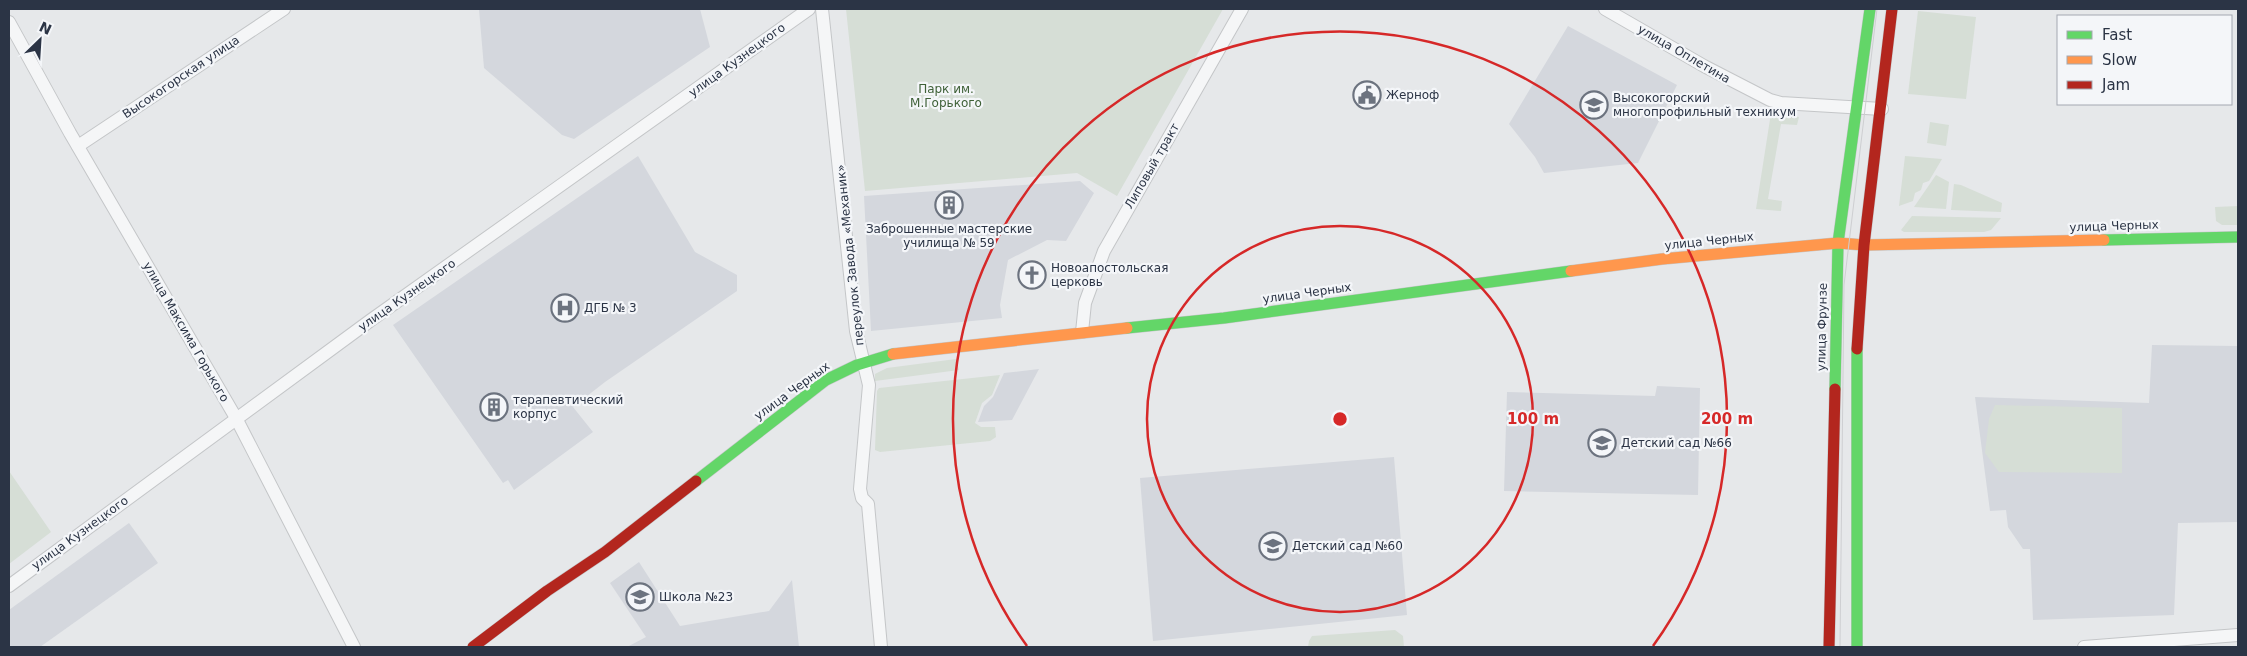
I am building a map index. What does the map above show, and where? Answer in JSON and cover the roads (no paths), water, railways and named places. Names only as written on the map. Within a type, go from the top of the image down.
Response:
[{"type":"main road","name":"улица Фрунзе","points":[[1829,647],[1838,243],[1870,9]]},
{"type":"main road","points":[[1857,647],[1857,348],[1864,244],[1882,109],[1892,9]]},
{"type":"main road","name":"улица Черных","points":[[473,647],[547,591],[605,552],[826,380],[853,365],[889,354],[1224,318],[1598,270],[1662,259],[1838,243],[2238,237]]},
{"type":"street","name":"Высокогорская улица","points":[[78,146],[284,9]]},
{"type":"street","name":"улица Кузнецкого","points":[[9,586],[236,418],[809,9]]},
{"type":"street","name":"переулок Завода «Механик»","points":[[822,9],[856,331],[869,385],[861,494],[868,504],[881,647]]},
{"type":"street","name":"Липовый тракт","points":[[1082,332],[1085,303],[1104,251],[1242,9]]},
{"type":"street","name":"улица Оплетина","points":[[1605,9],[1764,97],[1781,103],[1882,109]]},
{"type":"street","name":"улица Максима Горького","points":[[9,22],[78,146],[236,418],[354,647]]},
{"type":"street","points":[[2084,647],[2238,635]]},
{"type":"tram line","points":[[1840,647],[1844,285],[1877,9]]},
{"type":"place","name":"Жерноф","points":[[1367,95]]},
{"type":"place","name":"Высокогорский многопрофильный техникум","points":[[1594,105]]},
{"type":"place","name":"Заброшенные мастерские училища № 59","points":[[949,205]]},
{"type":"place","name":"Новоапостольская церковь","points":[[1032,275]]},
{"type":"place","name":"ДГБ № 3","points":[[565,308]]},
{"type":"place","name":"терапевтический корпус","points":[[494,407]]},
{"type":"place","name":"Детский сад №66","points":[[1602,443]]},
{"type":"place","name":"Детский сад №60","points":[[1273,546]]},
{"type":"place","name":"Школа №23","points":[[640,597]]},
{"type":"park label","name":"Парк им. М.Горького","points":[[946,96]]}]
